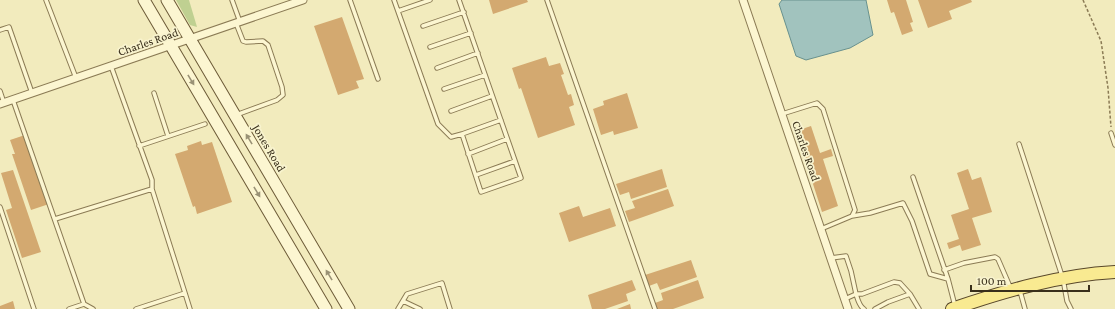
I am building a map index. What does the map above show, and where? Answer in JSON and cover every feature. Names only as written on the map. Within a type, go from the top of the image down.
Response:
[{"type":"main road","points":[[144,0],[326,309]]},
{"type":"main road","name":"Jones Road","points":[[167,0],[349,309]]},
{"type":"main road","points":[[955,309],[1015,289],[1063,279],[1115,272]]},
{"type":"street","name":"Charles Road","points":[[2,104],[303,0]]},
{"type":"street","name":"Charles Road","points":[[743,0],[848,309]]},
{"type":"lane","points":[[46,0],[76,78]]},
{"type":"lane","points":[[232,0],[243,41],[263,41],[268,45],[283,94],[277,100],[234,115]]},
{"type":"lane","points":[[350,0],[378,79]]},
{"type":"lane","points":[[394,0],[438,124],[451,137],[500,120]]},
{"type":"lane","points":[[398,11],[430,0]]},
{"type":"lane","points":[[460,0],[521,178],[481,192],[462,134]]},
{"type":"lane","points":[[547,0],[655,309]]},
{"type":"lane","points":[[423,26],[464,12]]},
{"type":"lane","points":[[0,30],[9,27],[32,93]]},
{"type":"lane","points":[[430,47],[471,33]]},
{"type":"lane","points":[[437,68],[478,53]]},
{"type":"lane","points":[[111,66],[152,180],[152,189],[190,309]]},
{"type":"lane","points":[[444,89],[485,75]]},
{"type":"lane","points":[[0,91],[2,104]]},
{"type":"lane","points":[[154,93],[168,136]]},
{"type":"lane","points":[[451,111],[492,96]]},
{"type":"lane","points":[[13,100],[84,304],[93,309]]},
{"type":"lane","points":[[782,114],[817,103],[823,109],[855,210],[852,216]]},
{"type":"lane","points":[[139,146],[205,124]]},
{"type":"lane","points":[[1111,133],[1115,145]]},
{"type":"lane","points":[[468,154],[508,139]]},
{"type":"lane","points":[[1019,144],[1063,279],[1067,301],[1071,309]]},
{"type":"lane","points":[[476,175],[515,161]]},
{"type":"lane","points":[[913,177],[948,279],[955,309]]},
{"type":"lane","points":[[54,219],[152,189]]},
{"type":"lane","points":[[821,229],[852,216],[870,213],[903,203],[912,221],[930,274],[948,279]]},
{"type":"lane","points":[[0,207],[34,309]]},
{"type":"lane","points":[[831,258],[846,256],[858,301],[864,309]]},
{"type":"lane","points":[[944,270],[964,263],[995,257],[998,259],[1025,309]]},
{"type":"lane","points":[[845,299],[894,282],[900,283],[910,294],[919,309]]},
{"type":"lane","points":[[398,309],[407,294],[442,283],[450,309]]},
{"type":"lane","points":[[136,309],[185,293]]},
{"type":"lane","points":[[875,309],[888,302],[910,294]]},
{"type":"lane","points":[[403,300],[420,309]]},
{"type":"lane","points":[[69,309],[84,304]]},
{"type":"path","points":[[1083,0],[1101,41],[1108,88],[1111,133]]},
{"type":"green space","points":[[176,0],[189,0],[197,27],[190,25]]},
{"type":"water","points":[[782,0],[866,0],[873,35],[850,48],[806,60],[796,56],[779,4]]},
{"type":"building","points":[[489,0],[527,0],[528,2],[493,14]]},
{"type":"building","points":[[887,0],[906,0],[913,22],[910,23],[913,31],[902,35],[894,12],[891,13]]},
{"type":"building","points":[[918,0],[971,0],[972,2],[949,11],[952,19],[928,28]]},
{"type":"building","points":[[342,17],[364,79],[356,81],[359,88],[338,95],[314,26]]},
{"type":"building","points":[[546,57],[549,66],[560,63],[564,74],[561,75],[568,95],[571,94],[574,105],[569,107],[575,125],[538,138],[521,88],[519,89],[512,68]]},
{"type":"building","points":[[627,93],[638,128],[614,135],[613,131],[601,135],[593,109],[604,105],[603,101]]},
{"type":"building","points":[[811,126],[820,153],[831,149],[833,156],[823,159],[838,206],[822,212],[796,131]]},
{"type":"building","points":[[25,135],[49,204],[31,210],[12,154],[15,154],[10,140]]},
{"type":"building","points":[[201,141],[202,145],[212,142],[232,202],[197,214],[195,206],[193,207],[175,154],[188,150],[187,146]]},
{"type":"building","points":[[662,169],[667,187],[631,199],[629,192],[620,195],[616,184]]},
{"type":"building","points":[[968,169],[972,180],[981,177],[992,212],[972,218],[981,245],[962,251],[960,245],[949,249],[947,243],[959,239],[951,215],[969,209],[957,173]]},
{"type":"building","points":[[13,170],[41,252],[22,258],[6,210],[12,208],[1,173]]},
{"type":"building","points":[[668,189],[674,206],[629,222],[625,211],[635,208],[632,201]]},
{"type":"building","points":[[579,206],[583,217],[610,208],[616,226],[569,242],[559,213]]},
{"type":"building","points":[[691,260],[697,277],[660,290],[657,283],[649,286],[645,275]]},
{"type":"building","points":[[632,280],[636,290],[626,294],[628,301],[605,309],[592,309],[588,295]]},
{"type":"building","points":[[698,280],[704,298],[673,309],[657,309],[655,303],[663,300],[661,293]]},
{"type":"building","points":[[13,301],[15,309],[0,309],[0,306]]},
{"type":"building","points":[[630,304],[631,309],[617,309]]}]
